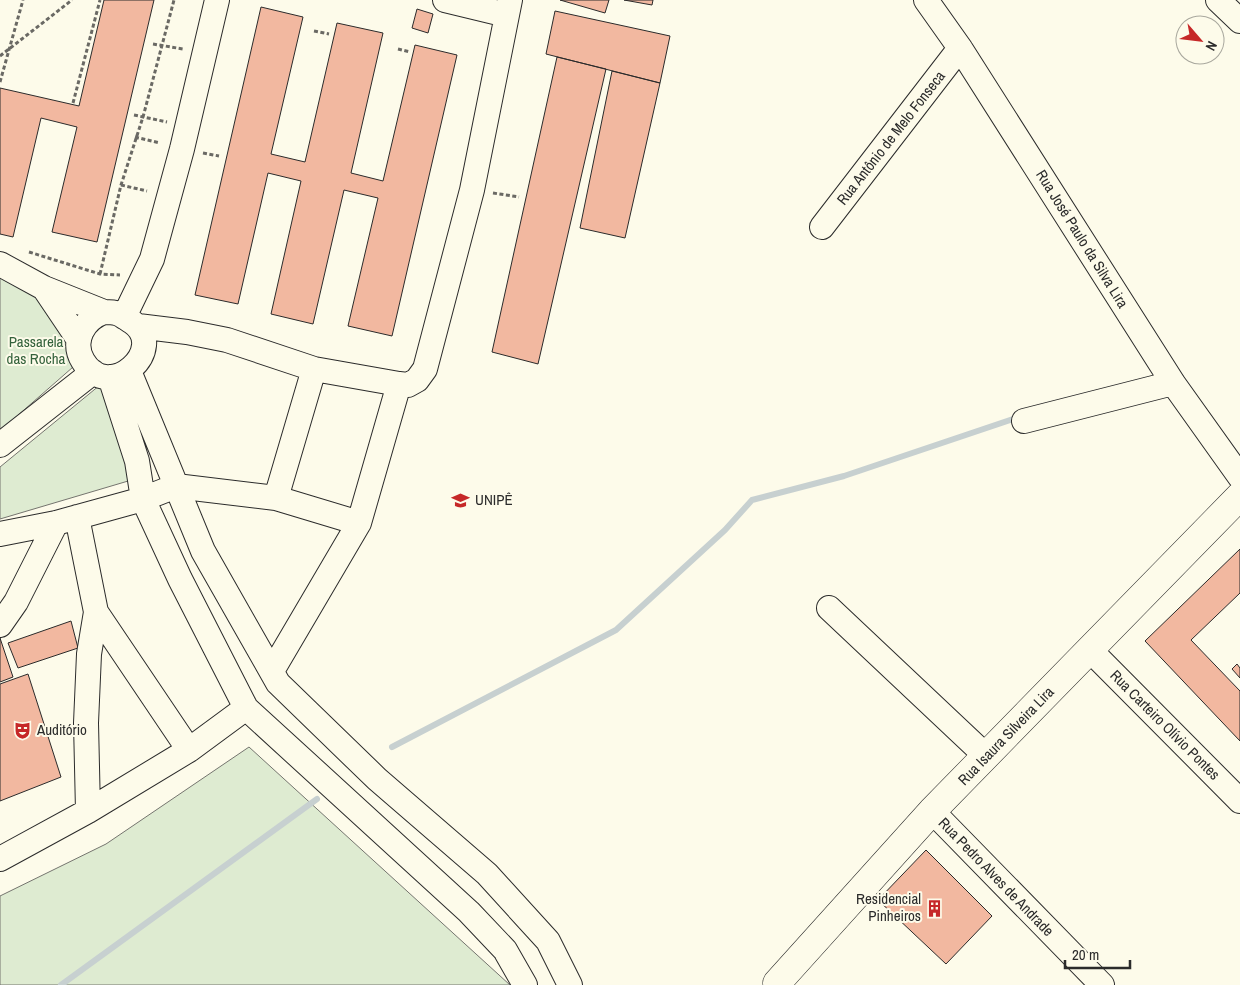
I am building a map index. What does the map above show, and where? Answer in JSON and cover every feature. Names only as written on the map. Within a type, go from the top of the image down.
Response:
[{"type":"main road","name":"Rua Isaura Silveira Lira","points":[[777,984],[932,812],[1240,496]]},
{"type":"street","points":[[122,318],[152,259],[182,149],[217,0]]},
{"type":"street","points":[[0,264],[44,288],[122,318],[226,340],[314,368],[399,384],[408,384],[417,380],[425,369],[472,190],[508,8],[444,0]]},
{"type":"street","name":"Rua José Paulo da Silva Lira","points":[[926,0],[960,48],[1173,383],[1240,477]]},
{"type":"street","points":[[1218,0],[1240,22]]},
{"type":"street","name":"Rua Antônio de Melo Fonseca","points":[[822,227],[960,48]]},
{"type":"street","points":[[44,288],[62,312],[78,340],[80,355],[87,367],[111,373],[147,411],[203,550],[278,683],[377,779],[487,874],[548,941],[570,985]]},
{"type":"street","points":[[0,444],[111,373],[137,364],[142,355],[144,345],[142,335],[122,318],[92,318],[83,328],[78,340]]},
{"type":"street","points":[[276,498],[314,368]]},
{"type":"street","points":[[111,373],[137,460],[142,499],[180,579],[246,708],[469,912],[505,950],[525,985]]},
{"type":"street","points":[[1024,421],[1173,383]]},
{"type":"street","points":[[272,671],[358,523],[399,384]]},
{"type":"street","points":[[0,534],[67,520],[142,499],[176,486],[276,498],[358,523]]},
{"type":"street","points":[[67,520],[96,612],[189,750]]},
{"type":"street","points":[[0,624],[16,602],[67,520]]},
{"type":"street","points":[[829,608],[986,756]]},
{"type":"street","points":[[88,811],[86,723],[88,654],[96,612]]},
{"type":"street","name":"Rua Carteiro Olívio Pontes","points":[[1090,650],[1240,801]]},
{"type":"street","points":[[0,859],[88,811],[189,750],[246,708]]},
{"type":"street","name":"Rua Pedro Alves de Andrade","points":[[932,812],[1102,985]]},
{"type":"path","points":[[0,82],[12,46],[23,0]]},
{"type":"path","points":[[0,56],[72,0]]},
{"type":"path","points":[[73,103],[100,0]]},
{"type":"path","points":[[100,274],[121,185],[143,117],[174,0]]},
{"type":"path","points":[[314,31],[329,34]]},
{"type":"path","points":[[153,44],[188,49]]},
{"type":"path","points":[[398,50],[410,52]]},
{"type":"path","points":[[134,115],[171,123]]},
{"type":"path","points":[[25,251],[100,274],[128,275]]},
{"type":"green space","name":"Passarela das Rocha","points":[[0,273],[53,302],[81,360],[0,431]]},
{"type":"green space","points":[[100,385],[133,412],[145,476],[0,519],[0,467]]},
{"type":"green space","points":[[249,747],[510,985],[0,985],[0,896],[106,844]]},
{"type":"building","points":[[104,0],[154,0],[97,242],[52,232],[77,127],[41,118],[13,237],[0,234],[0,88],[79,106]]},
{"type":"building","points":[[560,0],[609,0],[605,13]]},
{"type":"building","points":[[624,0],[653,0],[652,5]]},
{"type":"building","points":[[261,7],[303,17],[271,154],[305,162],[337,23],[383,33],[351,173],[383,181],[415,45],[457,55],[392,336],[348,326],[378,198],[344,190],[313,324],[271,314],[301,181],[268,173],[238,304],[195,295]]},
{"type":"building","points":[[417,9],[433,14],[428,33],[412,28]]},
{"type":"building","points":[[555,11],[670,36],[660,83],[546,54]]},
{"type":"building","points":[[557,57],[606,69],[538,364],[492,352]]},
{"type":"building","points":[[612,71],[660,83],[625,238],[580,228]]},
{"type":"building","points":[[1240,549],[1240,593],[1191,640],[1240,691],[1240,741],[1145,641]]},
{"type":"building","points":[[71,621],[78,648],[18,668],[8,643]]},
{"type":"building","points":[[0,638],[13,677],[0,682]]},
{"type":"building","points":[[1237,664],[1240,668],[1240,678],[1232,669]]},
{"type":"building","name":"Auditório","points":[[28,674],[61,777],[0,801],[0,684]]},
{"type":"building","name":"Residencial Pinheiros","points":[[926,850],[992,916],[946,964],[878,900]]},
{"type":"waterway","points":[[392,747],[616,630],[725,530],[752,500],[844,476],[1019,417]]},
{"type":"waterway","points":[[61,985],[317,799]]},
{"type":"place","name":"UNIPÊ","points":[[461,500]]},
{"type":"place","name":"Auditório","points":[[23,730]]},
{"type":"place","name":"Residencial Pinheiros","points":[[935,908]]}]
